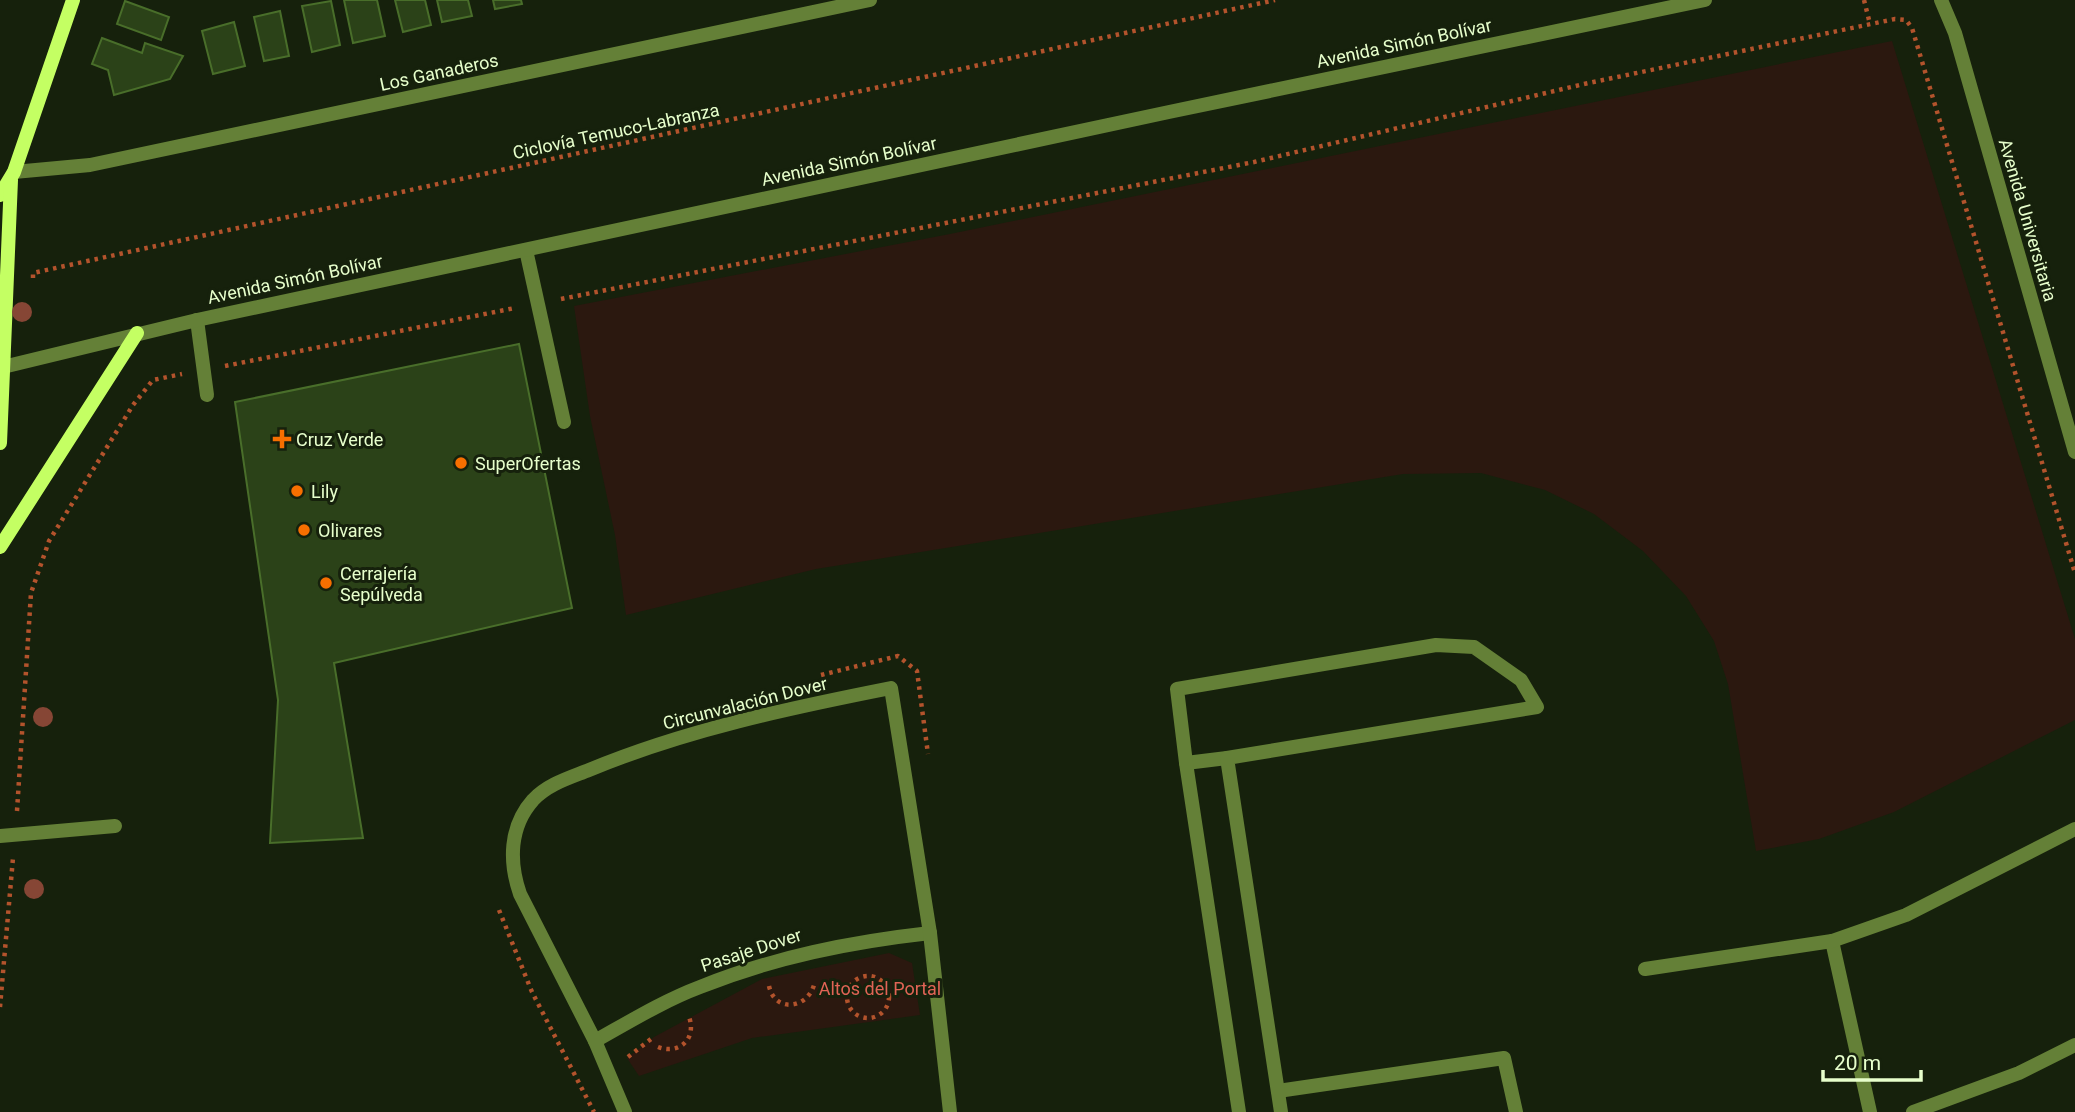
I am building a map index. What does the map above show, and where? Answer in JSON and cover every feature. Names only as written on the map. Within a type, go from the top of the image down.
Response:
[{"type":"main road","points":[[0,195],[13,176],[74,0]]},
{"type":"main road","points":[[0,443],[13,176]]},
{"type":"main road","points":[[0,547],[137,333]]},
{"type":"street","name":"Los Ganaderos","points":[[13,176],[90,165],[870,0]]},
{"type":"street","name":"Avenida Simón Bolívar","points":[[3,367],[197,320],[1705,0]]},
{"type":"street","name":"Avenida Universitaria","points":[[1941,0],[1955,33],[2075,452]]},
{"type":"street","points":[[526,250],[564,422]]},
{"type":"street","points":[[197,320],[207,395]]},
{"type":"street","points":[[1186,763],[1537,707],[1521,680],[1474,647],[1436,645],[1177,689],[1186,763],[1239,1112]]},
{"type":"street","name":"Circunvalación Dover","points":[[625,1112],[595,1041],[520,894],[511,856],[514,836],[522,817],[533,800],[549,786],[632,752],[797,707],[891,688],[930,933],[950,1112]]},
{"type":"street","points":[[1227,758],[1281,1112]]},
{"type":"street","points":[[0,836],[115,826]]},
{"type":"street","points":[[1645,969],[1832,941],[1906,915],[2075,829]]},
{"type":"street","name":"Pasaje Dover","points":[[595,1041],[698,987],[752,967],[810,951],[930,933]]},
{"type":"street","points":[[1832,941],[1870,1112]]},
{"type":"street","points":[[1913,1112],[2019,1073],[2075,1045]]},
{"type":"street","points":[[1278,1091],[1504,1058],[1516,1112]]},
{"type":"path","name":"Ciclovía Temuco-Labranza","points":[[32,287],[33,273],[1275,0]]},
{"type":"path","points":[[1864,0],[1870,24]]},
{"type":"path","points":[[0,1007],[15,835],[31,593],[49,541],[132,405],[153,380],[1254,162],[1584,84],[1895,19],[1906,20],[1912,28],[2075,573]]},
{"type":"path","points":[[808,678],[898,656],[917,671],[930,767]]},
{"type":"path","points":[[496,902],[533,992],[594,1112]]},
{"type":"path","points":[[871,976],[885,984],[889,999],[883,1012],[873,1017],[863,1017],[850,1008],[847,992],[856,979],[871,976]]},
{"type":"path","points":[[768,978],[773,996],[780,1003],[790,1005],[800,1004],[808,998],[814,985]]},
{"type":"path","points":[[677,1024],[701,1011]]},
{"type":"path","points":[[657,1047],[671,1050],[685,1044],[691,1031],[689,1017]]},
{"type":"path","points":[[633,1067],[626,1058],[654,1037]]},
{"type":"green space","points":[[1892,41],[2075,639],[2075,720],[1894,812],[1819,839],[1756,851],[1728,684],[1714,641],[1686,596],[1643,551],[1594,514],[1545,490],[1481,473],[1403,474],[816,569],[626,615],[615,535],[590,416],[574,306],[950,234]]},
{"type":"green space","name":"Altos del Portal","points":[[889,953],[912,963],[920,1015],[752,1038],[639,1076],[627,1058],[654,1037],[762,979]]},
{"type":"building","points":[[344,0],[377,0],[385,36],[353,43]]},
{"type":"building","points":[[395,0],[425,0],[431,25],[403,32]]},
{"type":"building","points":[[437,0],[468,0],[472,16],[442,22]]},
{"type":"building","points":[[493,0],[521,0],[522,4],[495,9]]},
{"type":"building","points":[[125,1],[169,17],[161,40],[117,24]]},
{"type":"building","points":[[331,1],[340,45],[312,52],[302,6]]},
{"type":"building","points":[[280,11],[289,56],[264,61],[254,17]]},
{"type":"building","points":[[234,22],[245,66],[213,74],[202,31]]},
{"type":"building","points":[[102,38],[142,53],[145,43],[183,56],[170,79],[114,95],[108,70],[92,64]]},
{"type":"building","points":[[519,344],[572,608],[334,663],[363,838],[270,843],[278,700],[235,402]]},
{"type":"place","name":"Cruz Verde","points":[[282,439]]},
{"type":"place","name":"SuperOfertas","points":[[461,463]]},
{"type":"place","name":"Lily","points":[[297,491]]},
{"type":"place","name":"Olivares","points":[[304,530]]},
{"type":"place","name":"Cerrajería Sepúlveda","points":[[326,583]]}]
